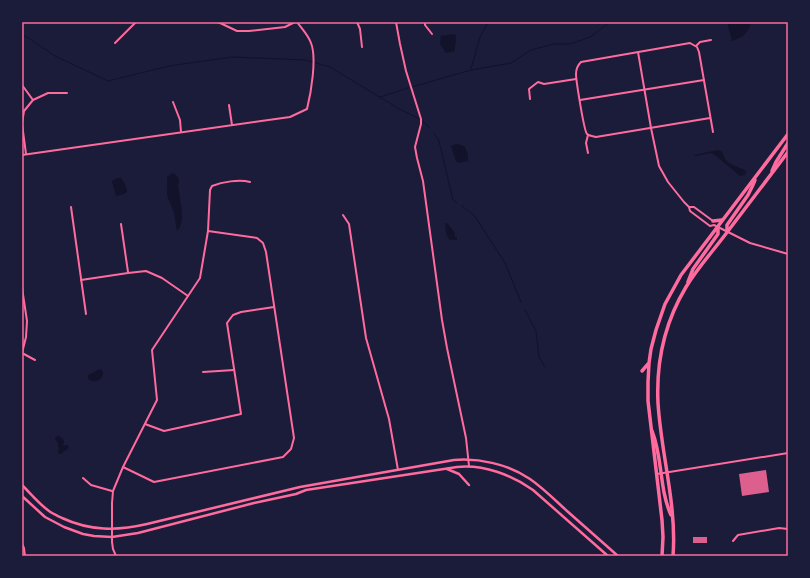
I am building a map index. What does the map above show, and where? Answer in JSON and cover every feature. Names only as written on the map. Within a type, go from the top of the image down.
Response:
[{"type":"main road","points":[[662,556],[662,520],[650,427],[648,395],[649,363],[656,330],[665,304],[715,224],[723,220],[788,134]]},
{"type":"main road","points":[[771,174],[776,162],[788,143]]},
{"type":"main road","points":[[686,287],[788,152]]},
{"type":"main road","points":[[727,232],[727,225],[748,195],[755,177]]},
{"type":"main road","points":[[715,224],[723,220]]},
{"type":"main road","points":[[673,556],[673,517],[658,405],[659,371],[662,351],[669,325],[693,269],[718,234],[715,224]]},
{"type":"main road","points":[[642,371],[649,363]]},
{"type":"main road","points":[[650,427],[656,443],[665,498],[673,517]]},
{"type":"street","points":[[115,43],[136,22]]},
{"type":"street","points":[[22,155],[290,117],[307,109],[312,91],[314,55],[312,44],[296,22],[285,27],[236,31],[218,22]]},
{"type":"street","points":[[357,22],[360,29],[362,47]]},
{"type":"street","points":[[396,22],[406,71],[421,119],[415,147],[423,181],[443,327],[466,438],[469,466]]},
{"type":"street","points":[[424,22],[432,34]]},
{"type":"street","points":[[696,46],[700,42],[711,40]]},
{"type":"street","points":[[710,118],[596,137],[588,135],[586,134],[584,126],[576,79],[577,68],[580,62],[690,43],[696,46],[699,52],[713,132]]},
{"type":"street","points":[[638,52],[658,166],[668,182],[689,207],[690,211],[710,226],[715,224]]},
{"type":"street","points":[[530,99],[529,89],[538,82],[544,84],[576,79]]},
{"type":"street","points":[[580,100],[704,80]]},
{"type":"street","points":[[22,85],[33,100]]},
{"type":"street","points":[[26,154],[22,124],[24,112],[33,100],[48,93],[67,93]]},
{"type":"street","points":[[173,102],[180,120],[182,132]]},
{"type":"street","points":[[229,105],[232,125]]},
{"type":"street","points":[[588,135],[586,142],[588,153]]},
{"type":"street","points":[[116,556],[113,549],[112,537],[113,491],[157,400],[152,350],[200,278],[208,231],[210,190],[212,186],[243,180],[250,182]]},
{"type":"street","points":[[71,207],[86,314]]},
{"type":"street","points":[[689,207],[694,207],[727,232],[750,243],[788,254]]},
{"type":"street","points":[[343,215],[349,224],[366,338],[389,419],[398,470]]},
{"type":"street","points":[[121,224],[128,273]]},
{"type":"street","points":[[124,467],[154,482],[283,456],[291,449],[294,438],[266,252],[263,243],[257,238],[208,231]]},
{"type":"street","points":[[81,280],[146,271],[162,278],[188,296]]},
{"type":"street","points":[[22,288],[27,321],[26,337],[22,353],[35,360]]},
{"type":"street","points":[[145,424],[164,431],[241,414],[227,323],[233,315],[242,312],[274,307]]},
{"type":"street","points":[[203,372],[234,370]]},
{"type":"street","points":[[656,474],[788,453]]},
{"type":"street","points":[[22,485],[43,507],[57,516],[80,526],[90,528],[112,528],[136,526],[300,487],[454,460],[482,460],[497,464],[530,479],[618,556]]},
{"type":"street","points":[[22,496],[45,517],[64,527],[84,534],[112,537],[138,533],[296,494],[306,490],[469,466],[492,470],[508,475],[526,485],[608,556]]},
{"type":"street","points":[[444,469],[459,474],[469,484]]},
{"type":"street","points":[[83,478],[91,485],[113,491]]},
{"type":"street","points":[[733,541],[738,535],[779,528],[788,530]]},
{"type":"street","points":[[22,544],[26,556]]},
{"type":"shaded area","points":[[727,22],[751,22],[744,34],[732,41]]},
{"type":"shaded area","points":[[455,34],[455,51],[446,53],[440,44],[441,36]]},
{"type":"shaded area","points":[[456,144],[465,147],[468,155],[468,161],[458,163],[456,161],[451,146]]},
{"type":"shaded area","points":[[718,150],[723,153],[727,162],[745,170],[745,175],[740,176],[711,153],[694,155]]},
{"type":"shaded area","points":[[173,173],[177,175],[179,180],[178,185],[182,209],[182,222],[177,231],[174,213],[167,195],[167,177]]},
{"type":"shaded area","points":[[117,178],[121,178],[126,186],[127,192],[116,196],[112,181]]},
{"type":"shaded area","points":[[445,223],[447,223],[455,233],[457,240],[450,240],[448,238]]},
{"type":"shaded area","points":[[101,369],[103,375],[100,379],[93,381],[88,379],[88,375]]},
{"type":"shaded area","points":[[57,436],[61,437],[63,440],[63,445],[67,445],[69,447],[61,454],[58,452],[60,448],[58,447],[58,443],[55,439]]},
{"type":"building","points":[[766,470],[769,492],[742,496],[739,474]]},
{"type":"building","points":[[693,537],[707,537],[707,543],[693,543]]},
{"type":"waterway","points":[[471,69],[480,37],[488,22]]},
{"type":"waterway","points":[[412,87],[471,70],[511,63],[531,50],[554,44],[570,44],[590,37],[610,22]]},
{"type":"waterway","points":[[22,35],[55,56],[108,81],[169,66],[232,57],[305,60],[330,67],[401,110],[420,119]]},
{"type":"waterway","points":[[380,97],[408,88]]},
{"type":"waterway","points":[[423,122],[430,128]]},
{"type":"waterway","points":[[434,133],[439,141],[453,200],[457,203]]},
{"type":"waterway","points":[[462,206],[474,215],[505,263],[521,302]]},
{"type":"waterway","points":[[525,310],[536,331],[539,357],[545,367]]}]
